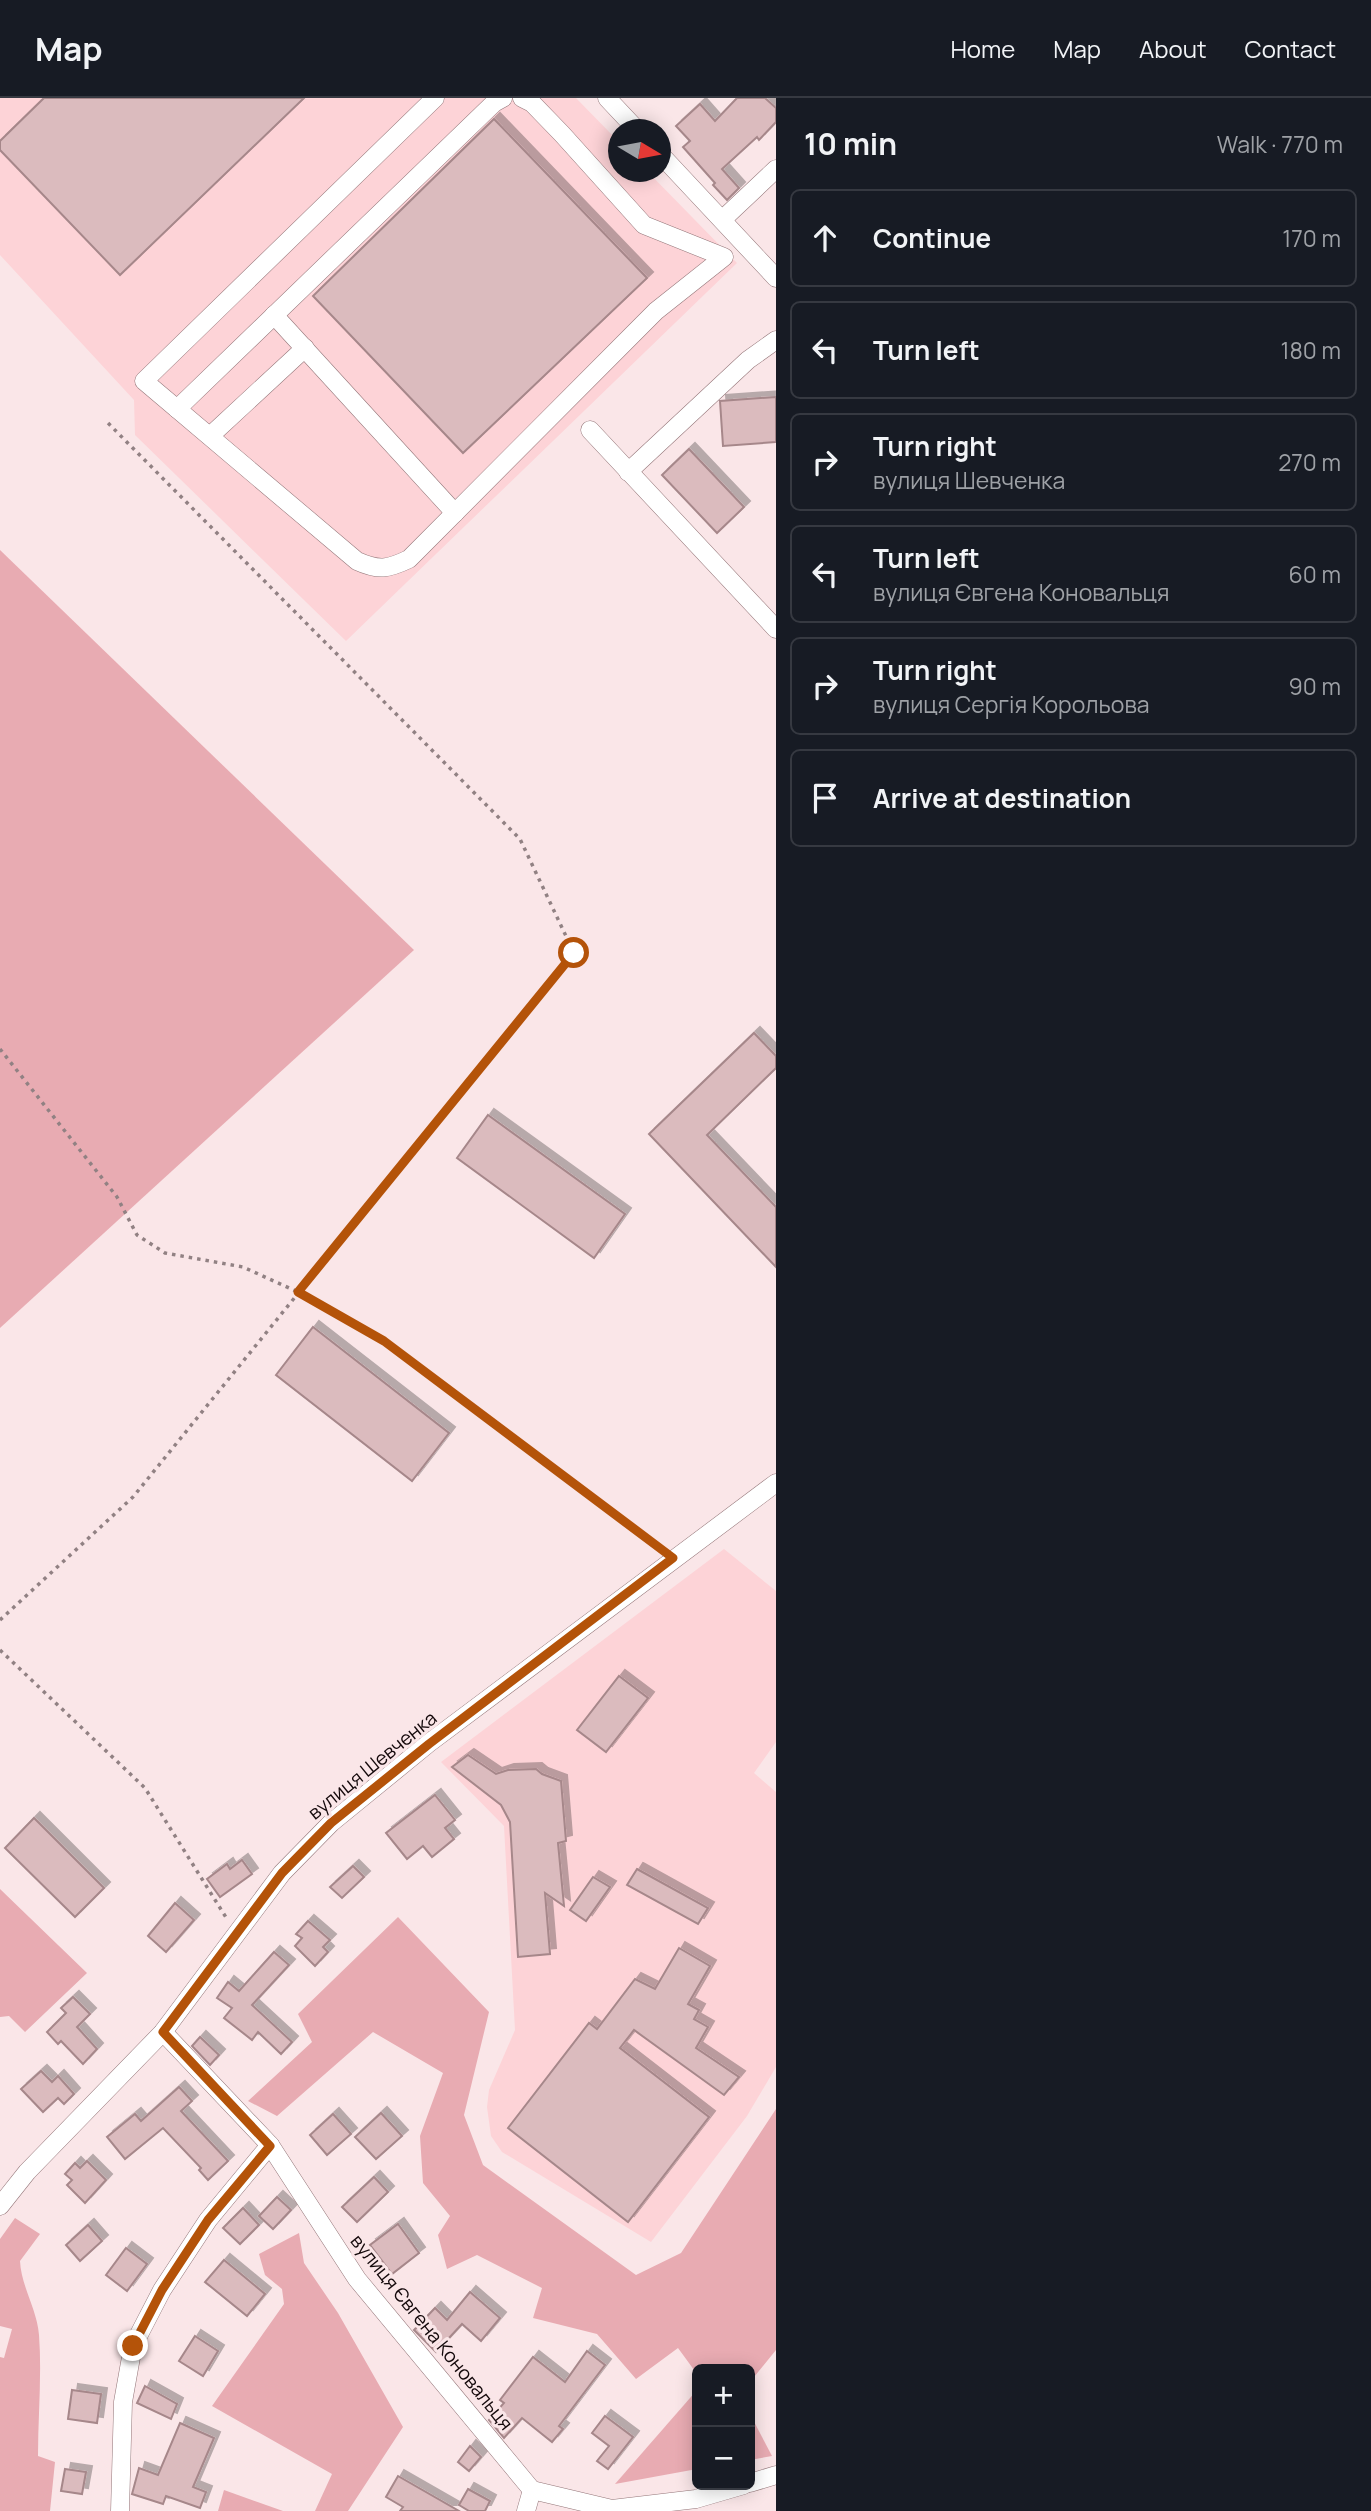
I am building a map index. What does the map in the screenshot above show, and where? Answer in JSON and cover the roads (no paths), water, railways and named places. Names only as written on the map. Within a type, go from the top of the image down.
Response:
[{"type":"street","points":[[177,408],[494,103],[503,98]]},
{"type":"street","points":[[427,101],[144,381],[357,561],[373,568],[393,567],[409,559],[656,312],[724,257],[644,225],[562,134],[532,103],[522,98]]},
{"type":"street","points":[[607,98],[627,119]]},
{"type":"street","points":[[671,165],[776,278]]},
{"type":"street","points":[[723,219],[776,169]]},
{"type":"street","points":[[274,315],[455,513]]},
{"type":"street","points":[[628,472],[748,360],[776,340]]},
{"type":"street","points":[[210,436],[306,348]]},
{"type":"street","points":[[590,430],[776,629]]},
{"type":"street","name":"вулиця Шевченка","points":[[0,2206],[27,2172],[163,2032],[282,1873],[331,1823],[429,1744],[776,1483]]},
{"type":"street","name":"вулиця Євгена Коновальця","points":[[163,2032],[270,2146],[357,2279],[532,2490]]},
{"type":"street","points":[[120,2511],[123,2402],[133,2346],[162,2290],[208,2220],[270,2146]]},
{"type":"street","points":[[755,2481],[776,2475]]},
{"type":"street","points":[[526,2511],[532,2490],[612,2509],[696,2499],[727,2490]]}]
